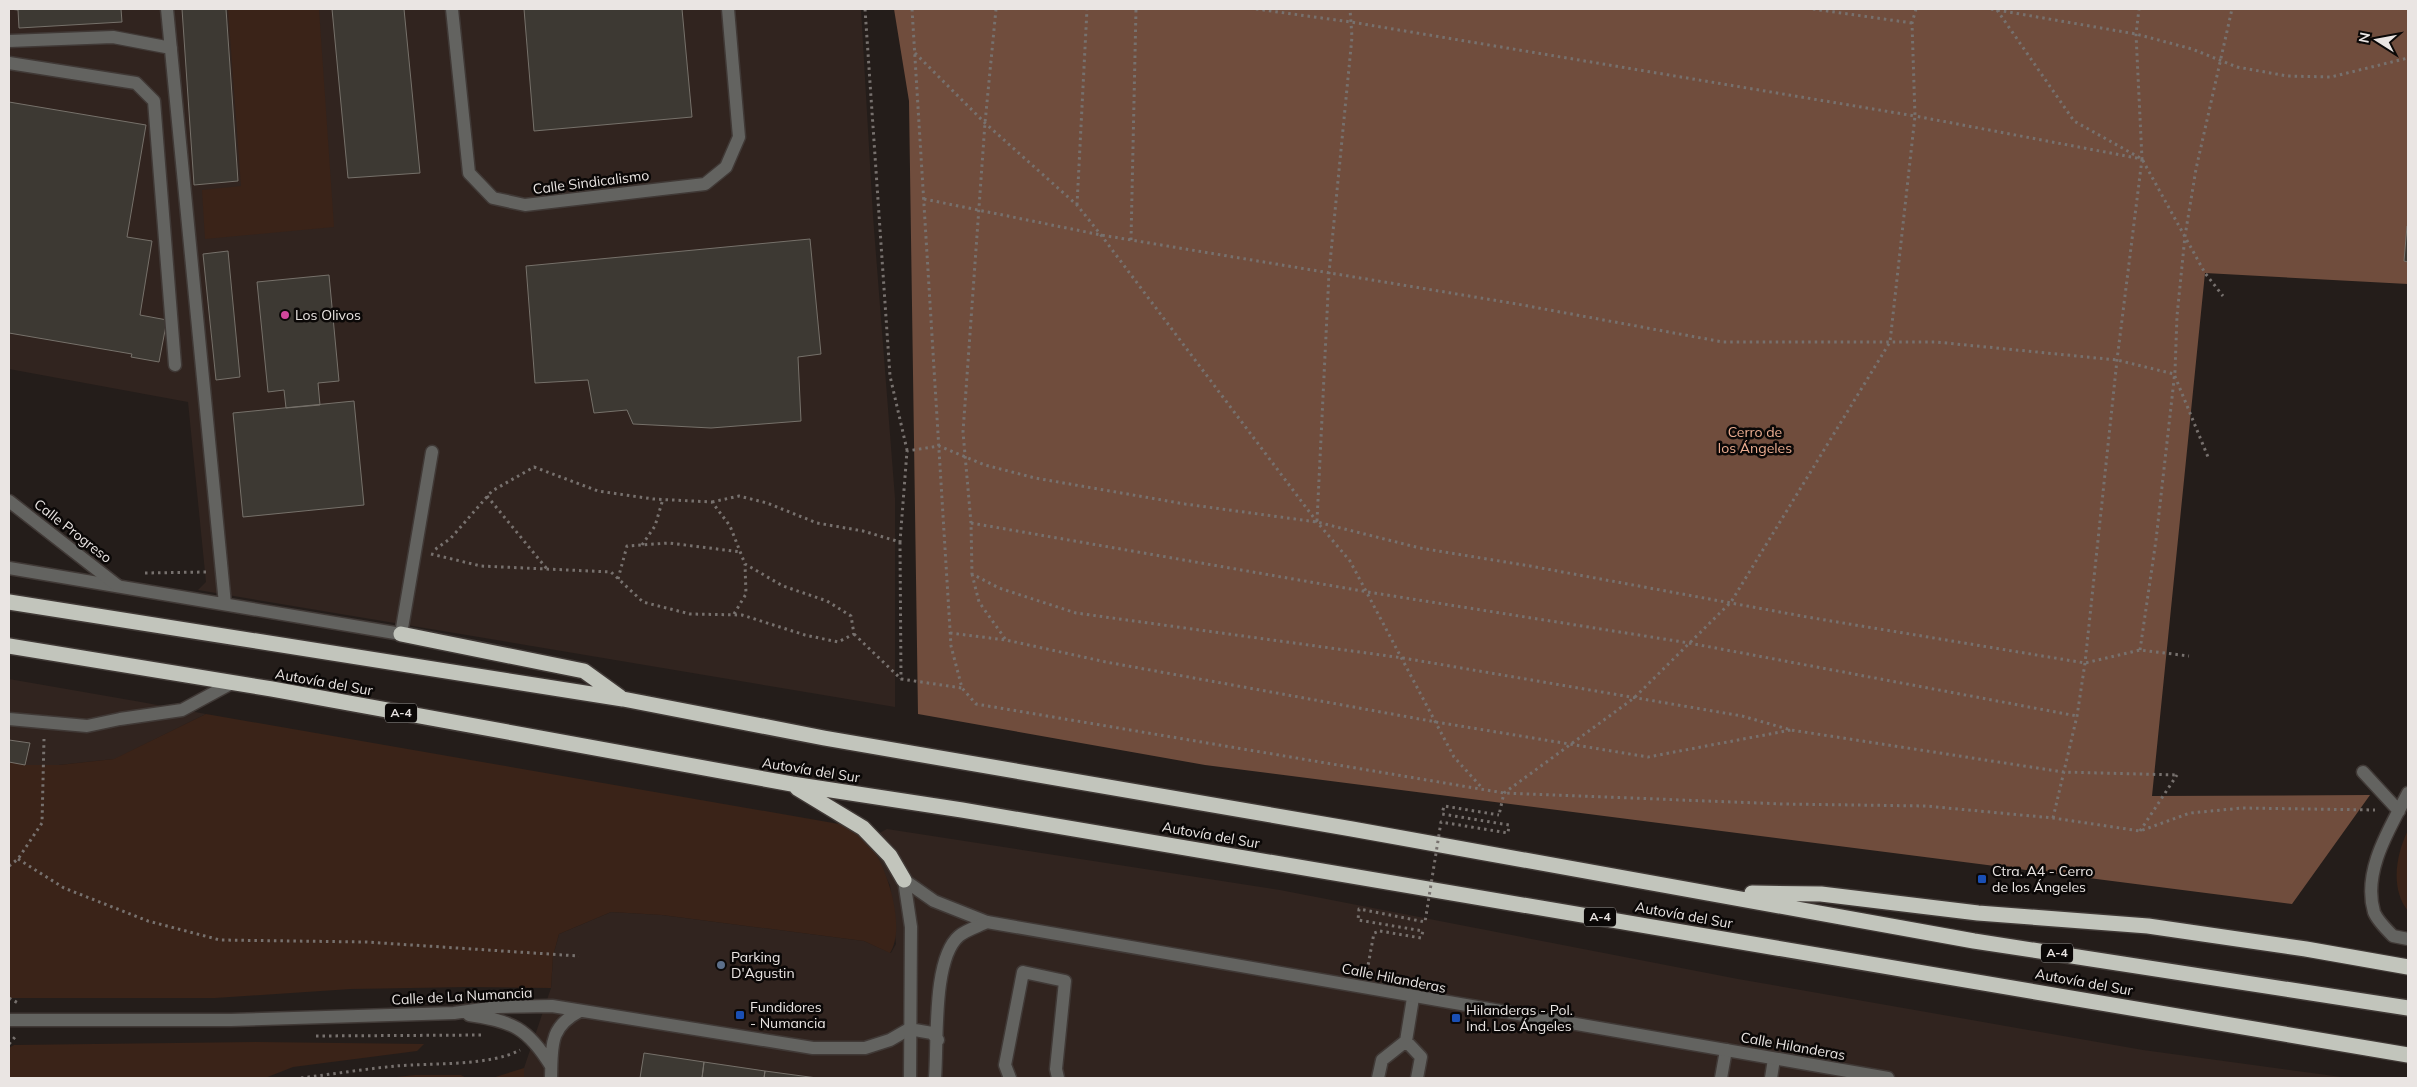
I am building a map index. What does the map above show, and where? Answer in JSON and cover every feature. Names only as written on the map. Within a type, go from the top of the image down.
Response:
[{"type":"highway","name":"Autovía del Sur","points":[[9,602],[623,699],[824,738],[1974,940],[2408,1008]]},
{"type":"highway","points":[[401,634],[584,672],[623,699]]},
{"type":"highway","name":"Autovía del Sur","points":[[9,646],[232,683],[792,784],[962,810],[2408,1055]]},
{"type":"highway","points":[[792,784],[863,828],[890,856],[904,880]]},
{"type":"highway","points":[[1707,892],[1821,894],[1978,913],[2148,926],[2306,949],[2408,967]]},
{"type":"street","points":[[167,9],[226,604]]},
{"type":"street","name":"Calle Sindicalismo","points":[[452,9],[469,173],[493,198],[525,205],[705,184],[726,168],[739,137],[728,9]]},
{"type":"street","points":[[9,41],[113,37],[171,48]]},
{"type":"street","points":[[9,63],[136,84],[154,101],[175,365]]},
{"type":"street","points":[[9,568],[401,634],[432,452]]},
{"type":"street","name":"Calle Progreso","points":[[9,501],[118,586]]},
{"type":"street","points":[[9,720],[87,726],[182,710],[232,683]]},
{"type":"street","points":[[2363,772],[2399,811]]},
{"type":"street","points":[[2408,793],[2370,879],[2374,913],[2393,936],[2408,939]]},
{"type":"street","points":[[904,880],[911,927],[910,1078]]},
{"type":"street","name":"Calle Hilanderas","points":[[904,880],[934,901],[987,922],[1364,986],[1414,998],[1888,1078]]},
{"type":"street","points":[[935,1078],[939,981],[947,953],[959,936],[987,922]]},
{"type":"street","points":[[1010,1078],[1005,1064],[1023,972],[1064,981],[1056,1069],[1058,1078]]},
{"type":"street","points":[[1378,1078],[1382,1060],[1406,1041],[1414,998]]},
{"type":"street","name":"Calle de La Numancia","points":[[9,1020],[231,1020],[454,1013],[497,1007],[552,1006],[814,1048],[864,1048],[890,1040],[909,1029]]},
{"type":"street","points":[[551,1072],[556,1030],[566,1018],[580,1011]]},
{"type":"street","points":[[454,1013],[504,1022],[518,1027],[534,1042],[551,1072]]},
{"type":"street","points":[[909,1029],[932,1033],[938,1040]]},
{"type":"street","points":[[1406,1041],[1421,1057],[1417,1078]]},
{"type":"street","points":[[1721,1078],[1726,1050]]},
{"type":"street","points":[[1771,1078],[1774,1059]]},
{"type":"path","points":[[865,9],[890,376],[907,450],[900,542],[901,679]]},
{"type":"path","points":[[912,9],[951,646],[962,688],[976,704],[1504,793],[1783,804],[1926,806],[2053,818],[2140,831],[2190,814],[2242,808],[2399,811]]},
{"type":"path","points":[[996,9],[978,210],[963,432],[971,523],[972,574],[979,602],[1006,640]]},
{"type":"path","points":[[1077,205],[1087,9]]},
{"type":"path","points":[[1131,240],[1136,9]]},
{"type":"path","points":[[1256,9],[1351,22],[1915,116],[2142,159]]},
{"type":"path","points":[[1317,522],[1329,273],[1352,37],[1350,9]]},
{"type":"path","points":[[1813,9],[1912,22]]},
{"type":"path","points":[[1364,986],[1374,933],[1380,931],[1421,938],[1423,931],[1358,920],[1359,909],[1425,922],[1441,822],[1508,833],[1510,825],[1442,814],[1444,806],[1499,815],[1504,793],[1634,698],[1731,602],[1890,342],[1915,116],[1912,22],[1916,9]]},
{"type":"path","points":[[1991,9],[2136,34],[2192,49],[2237,67],[2287,76],[2330,77],[2408,58]]},
{"type":"path","points":[[1996,9],[2074,121],[2142,159],[2205,273],[2223,296]]},
{"type":"path","points":[[2053,818],[2077,716],[2085,663],[2117,360],[2142,159],[2136,34],[2139,9]]},
{"type":"path","points":[[2140,650],[2156,540],[2174,374],[2185,236],[2196,169],[2232,9]]},
{"type":"path","points":[[915,53],[985,123],[1077,205],[1101,235],[1317,522],[1350,561],[1454,757],[1483,790]]},
{"type":"path","points":[[924,199],[1101,235],[1723,342],[1936,342],[2117,360],[2174,374]]},
{"type":"path","points":[[2174,374],[2208,457]]},
{"type":"path","points":[[907,450],[939,446],[985,465],[1035,478],[1185,504],[1317,522],[1420,548],[1807,617],[2085,663],[2140,650],[2189,656]]},
{"type":"path","points":[[854,634],[838,642],[805,636],[742,615],[690,614],[643,602],[611,572],[481,566],[429,554],[451,538],[492,491],[534,467],[598,491],[712,502],[739,496],[767,502],[817,523],[863,531],[900,542]]},
{"type":"path","points":[[487,496],[547,569]]},
{"type":"path","points":[[642,544],[655,526],[664,498]]},
{"type":"path","points":[[712,502],[730,526],[745,564],[746,594],[734,615]]},
{"type":"path","points":[[971,523],[1368,592],[1689,643],[2077,716]]},
{"type":"path","points":[[618,579],[627,546],[669,543],[741,552]]},
{"type":"path","points":[[745,564],[783,586],[827,601],[851,616],[854,634],[901,679],[962,688]]},
{"type":"path","points":[[140,573],[222,571]]},
{"type":"path","points":[[972,574],[999,588],[1076,613],[1403,658],[1742,716],[1791,730],[2063,772],[2178,775],[2140,831]]},
{"type":"path","points":[[950,633],[1006,640],[1106,662],[1436,722],[1648,757],[1791,730]]},
{"type":"path","points":[[9,866],[18,858],[42,823],[44,723]]},
{"type":"path","points":[[18,858],[64,888],[148,921],[220,940],[366,942],[579,956]]},
{"type":"path","points":[[301,1078],[395,1066],[485,1060],[512,1054],[534,1042]]},
{"type":"shaded area","points":[[9,9],[861,9],[873,216],[895,498],[895,707],[198,590],[206,582],[188,402],[9,369]]},
{"type":"shaded area","points":[[228,9],[319,9],[334,227],[205,239],[202,190],[241,186]]},
{"type":"shaded area","points":[[9,679],[206,714],[115,759],[59,765],[25,765],[9,762]]},
{"type":"shaded area","points":[[206,714],[839,824],[856,832],[866,840],[881,863],[892,895],[895,911],[895,942],[890,953],[864,941],[662,915],[611,912],[559,934],[553,956],[551,988],[351,989],[215,998],[9,998],[9,762],[25,765],[59,765],[114,759]]},
{"type":"shaded area","points":[[887,829],[1280,890],[1738,979],[2143,1050],[2349,1078],[524,1078],[524,1068],[551,988],[553,956],[559,934],[611,912],[662,915],[864,941],[891,953],[896,944],[890,885],[866,840]]},
{"type":"shaded area","points":[[2408,830],[2408,911],[2402,902],[2399,892],[2397,871],[2400,850]]},
{"type":"shaded area","points":[[256,1042],[424,1044],[417,1051],[293,1067],[265,1078],[9,1078],[9,1048],[14,1045]]},
{"type":"shaded area","points":[[524,1068],[524,1078],[492,1078]]},
{"type":"shaded area","points":[[415,1075],[461,1075],[466,1078],[387,1078]]},
{"type":"green space","name":"Cerro de los Ángeles","points":[[894,9],[2408,9],[2408,284],[2205,273],[2152,796],[2370,795],[2292,904],[1205,765],[918,714],[909,101]]},
{"type":"building","points":[[9,9],[121,9],[122,22],[19,28],[18,10]]},
{"type":"building","points":[[182,9],[226,9],[238,181],[194,185]]},
{"type":"building","points":[[332,9],[404,9],[420,173],[348,178]]},
{"type":"building","points":[[524,9],[682,9],[692,117],[534,131]]},
{"type":"building","points":[[9,102],[146,125],[127,237],[152,241],[140,315],[167,320],[159,362],[131,357],[132,354],[9,333]]},
{"type":"building","points":[[2408,226],[2408,262],[2404,261]]},
{"type":"building","points":[[810,239],[821,354],[798,357],[801,421],[711,428],[633,424],[627,410],[594,413],[588,380],[535,383],[526,266]]},
{"type":"building","points":[[228,251],[240,377],[216,380],[203,254]]},
{"type":"building","points":[[329,275],[339,381],[318,383],[320,405],[286,408],[284,390],[268,392],[257,282]]},
{"type":"building","points":[[354,401],[364,505],[243,517],[233,413]]},
{"type":"building","points":[[9,740],[30,743],[25,765],[9,762]]},
{"type":"building","points":[[644,1053],[704,1062],[702,1078],[640,1078]]},
{"type":"building","points":[[704,1062],[765,1071],[764,1078],[702,1078]]},
{"type":"building","points":[[765,1071],[817,1078],[764,1078]]},
{"type":"place","name":"Los Olivos","points":[[285,315]]},
{"type":"place","name":"Ctra. A4 - Cerro de los Ángeles","points":[[1982,879]]},
{"type":"place","name":"Parking D'Agustin","points":[[721,965]]},
{"type":"place","name":"Fundidores - Numancia","points":[[740,1015]]},
{"type":"place","name":"Hilanderas - Pol. Ind. Los Ángeles","points":[[1456,1018]]}]
